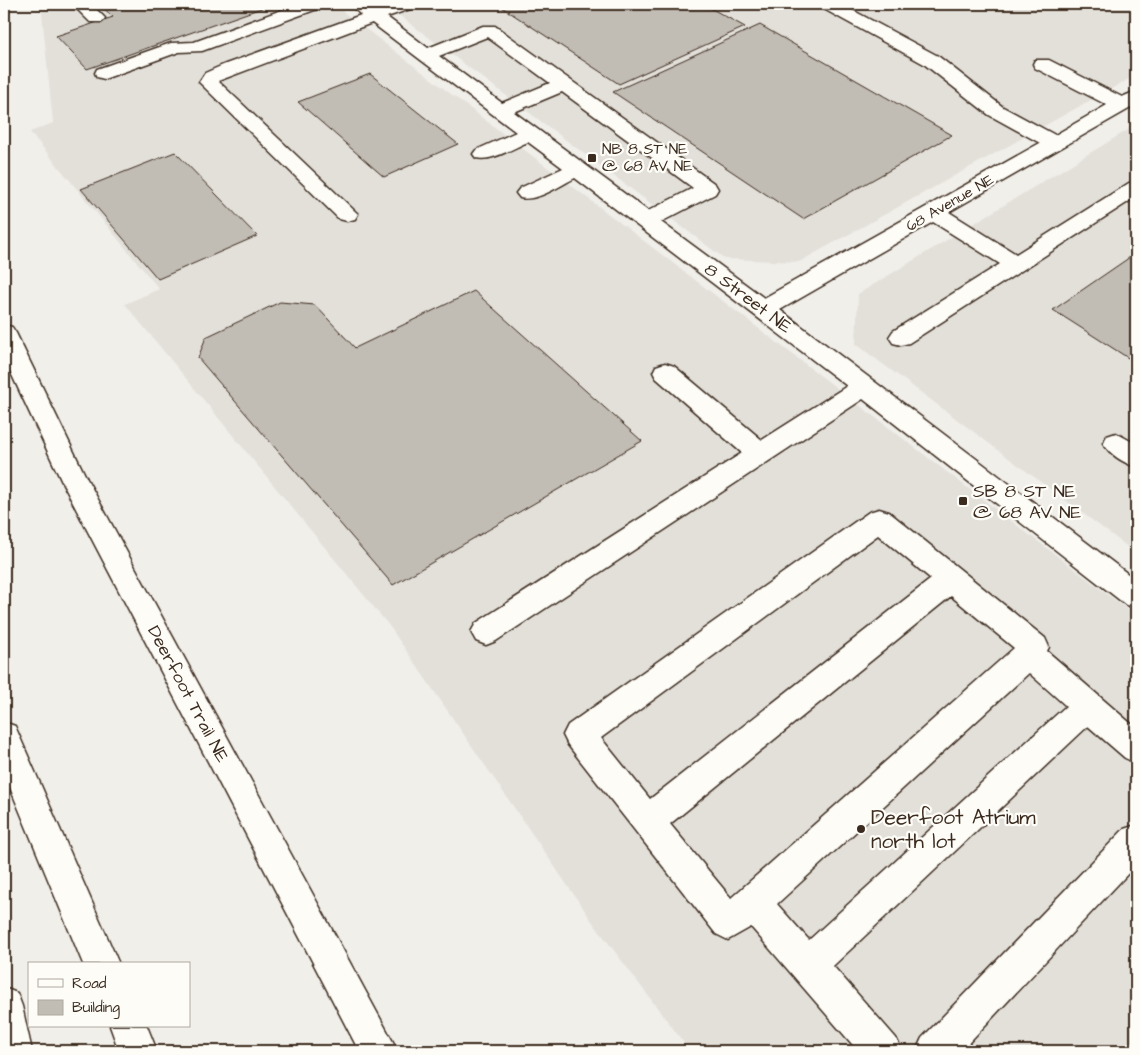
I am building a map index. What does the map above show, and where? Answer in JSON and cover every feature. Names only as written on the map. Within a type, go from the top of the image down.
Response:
[{"type":"main road","points":[[81,4],[96,18]]},
{"type":"main road","points":[[104,73],[177,47],[196,47],[314,4]]},
{"type":"main road","points":[[347,214],[208,82],[212,77],[366,10],[407,4]]},
{"type":"main road","points":[[828,4],[931,60],[996,111],[1055,143]]},
{"type":"main road","name":"8 Street NE","points":[[366,10],[763,309],[1136,596]]},
{"type":"main road","points":[[425,55],[489,30],[708,189],[646,221]]},
{"type":"main road","points":[[1042,64],[1129,101]]},
{"type":"main road","points":[[501,110],[564,84]]},
{"type":"main road","name":"68 Avenue NE","points":[[763,309],[1129,101]]},
{"type":"main road","points":[[483,154],[531,134]]},
{"type":"main road","points":[[527,193],[578,169]]},
{"type":"main road","points":[[901,337],[1136,188]]},
{"type":"main road","points":[[933,212],[1017,264]]},
{"type":"main road","name":"Deerfoot Trail NE","points":[[4,333],[74,480],[379,1051]]},
{"type":"main road","points":[[665,372],[762,454]]},
{"type":"main road","points":[[486,632],[864,387]]},
{"type":"main road","points":[[879,520],[951,579],[1034,647],[1029,654],[753,903],[728,922],[579,735],[879,520]]},
{"type":"main road","points":[[648,821],[951,579]]},
{"type":"main road","points":[[1029,654],[1136,748]]},
{"type":"main road","points":[[808,965],[1088,706]]},
{"type":"main road","points":[[4,736],[100,962]]},
{"type":"main road","points":[[935,1051],[1136,841]]},
{"type":"main road","points":[[753,903],[883,1051]]},
{"type":"main road","points":[[4,1006],[13,1051]]},
{"type":"main road","points":[[129,1028],[138,1051]]},
{"type":"shaded area","points":[[41,4],[333,4],[1136,616],[1136,1051],[690,1051],[594,924],[390,627],[125,304],[159,289],[30,132],[53,123]]},
{"type":"shaded area","points":[[384,4],[1136,4],[1136,75],[799,262],[725,259]]},
{"type":"shaded area","points":[[1136,125],[1136,553],[856,344],[858,294]]},
{"type":"building","points":[[99,4],[273,4],[87,69],[56,36],[113,17]]},
{"type":"building","points":[[497,4],[703,4],[745,27],[619,84]]},
{"type":"building","points":[[760,25],[952,135],[803,219],[613,92]]},
{"type":"building","points":[[370,74],[458,144],[384,177],[298,102]]},
{"type":"building","points":[[175,152],[257,236],[158,279],[81,189]]},
{"type":"building","points":[[1136,253],[1136,363],[1053,310]]},
{"type":"building","points":[[474,291],[642,441],[393,585],[198,358],[206,337],[280,302],[315,305],[355,348]]},
{"type":"place","name":"NB 8 ST NE @ 68 AV NE","points":[[592,158]]},
{"type":"place","name":"SB 8 ST NE @ 68 AV NE","points":[[963,501]]},
{"type":"place","name":"Deerfoot Atrium north lot","points":[[861,829]]}]
